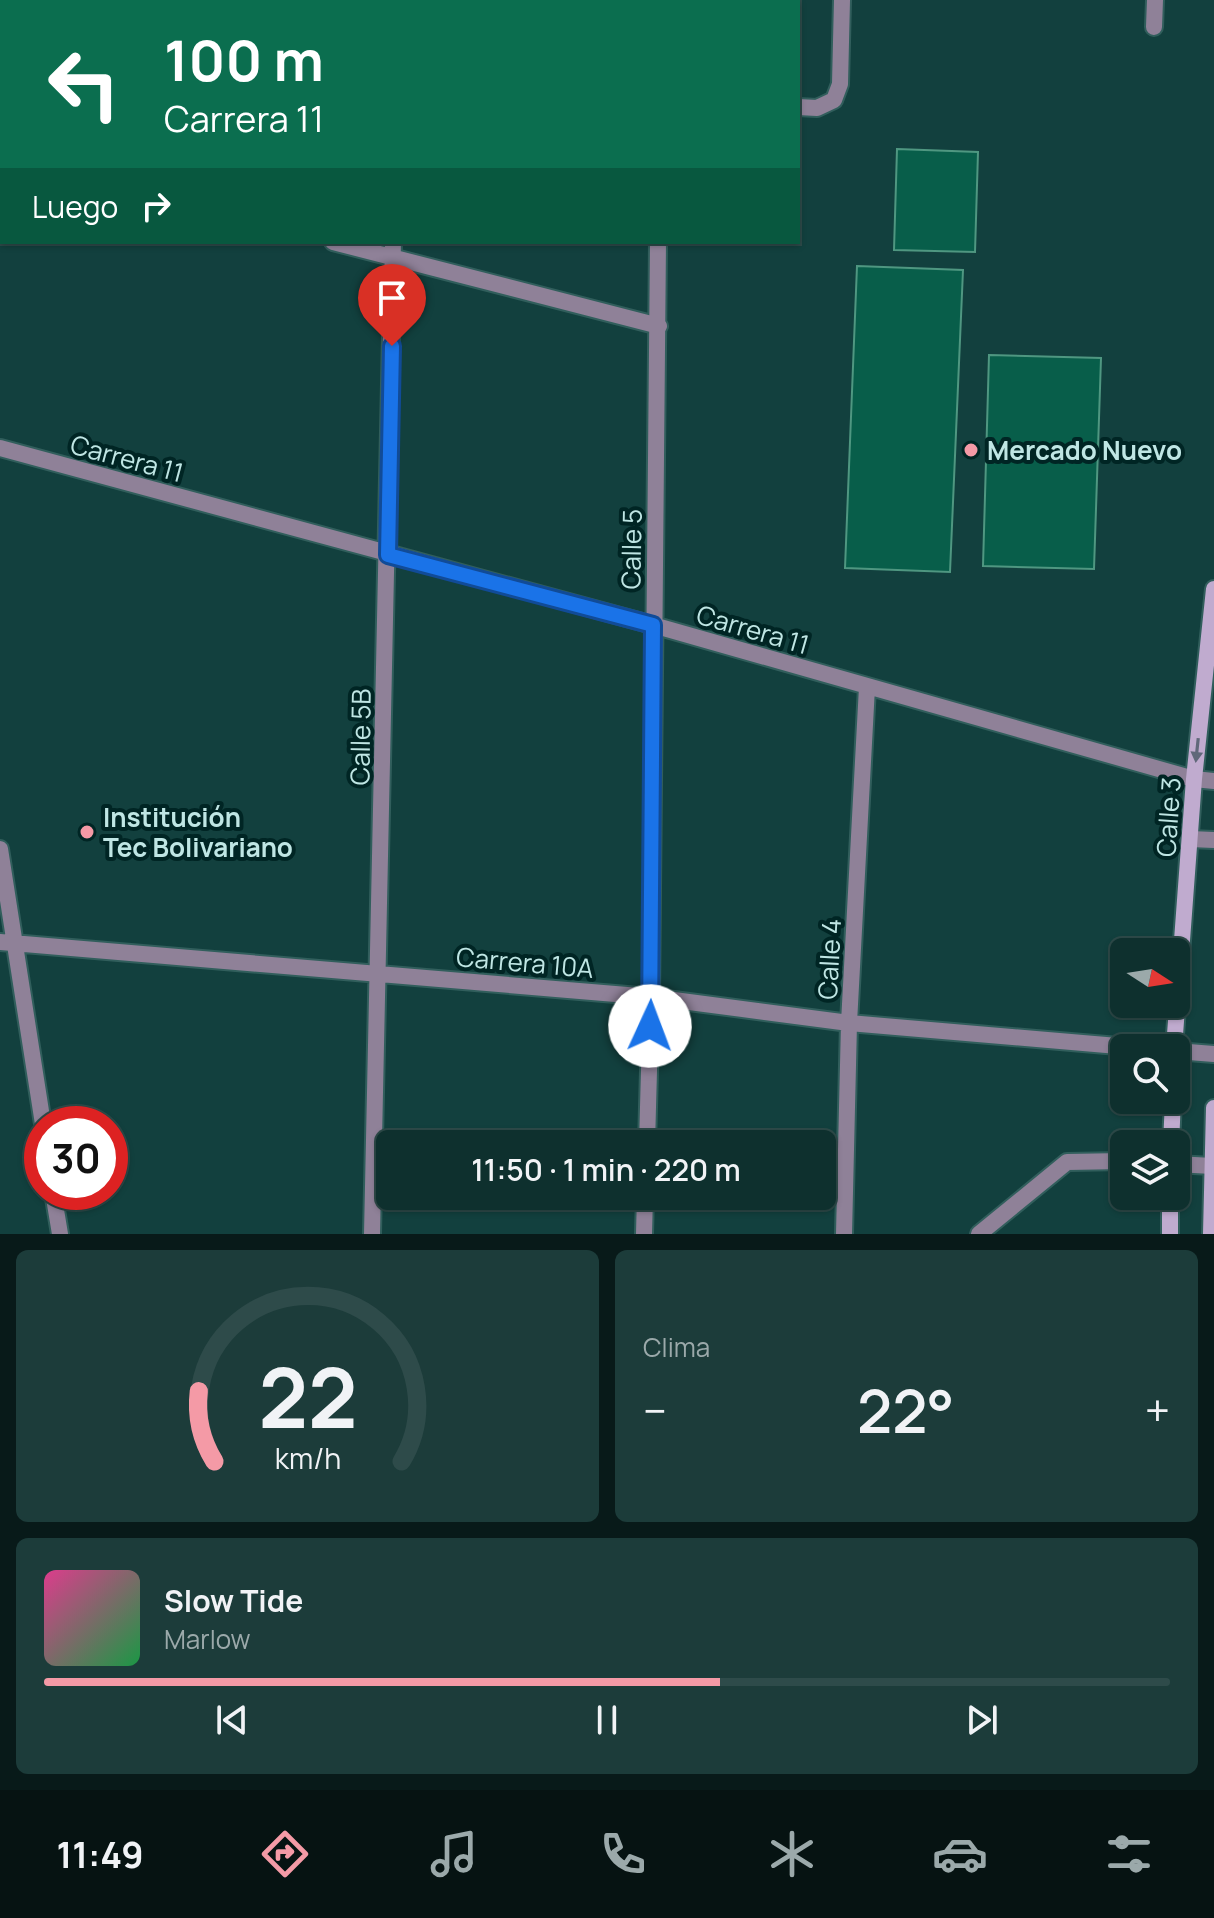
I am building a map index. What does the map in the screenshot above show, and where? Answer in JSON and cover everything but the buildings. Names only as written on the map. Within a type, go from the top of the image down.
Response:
[{"type":"main road","name":"Calle 3","points":[[1176,1034],[1194,779],[1214,589]]},
{"type":"main road","points":[[1211,1234],[1214,1108]]},
{"type":"main road","points":[[1170,1210],[1170,1234]]},
{"type":"street","points":[[800,107],[817,108],[834,100],[840,84],[842,0]]},
{"type":"street","points":[[1154,27],[1155,0]]},
{"type":"street","points":[[350,244],[394,249],[659,326]]},
{"type":"street","name":"Calle 5","points":[[647,1130],[658,244]]},
{"type":"street","name":"Calle 5B","points":[[372,1234],[394,249]]},
{"type":"street","name":"Carrera 11","points":[[0,448],[653,625],[1194,779],[1214,781]]},
{"type":"street","name":"Calle 4","points":[[844,1234],[849,1023],[867,687]]},
{"type":"street","points":[[1190,839],[1214,840]]},
{"type":"street","points":[[0,849],[8,943],[40,1106]]},
{"type":"street","name":"Carrera 10A","points":[[8,943],[651,997],[849,1023],[1110,1045]]},
{"type":"street","points":[[1190,1052],[1214,1054]]},
{"type":"street","points":[[979,1234],[1067,1162],[1110,1161]]},
{"type":"street","points":[[1190,1165],[1212,1166]]},
{"type":"street","points":[[56,1210],[60,1234]]},
{"type":"street","points":[[644,1234],[645,1210]]},
{"type":"place","name":"Mercado Nuevo","points":[[971,450]]},
{"type":"place","name":"Institución Tec Bolivariano","points":[[87,832]]},
{"type":"route","points":[[392,346],[388,555],[653,625],[650,1026]]}]
